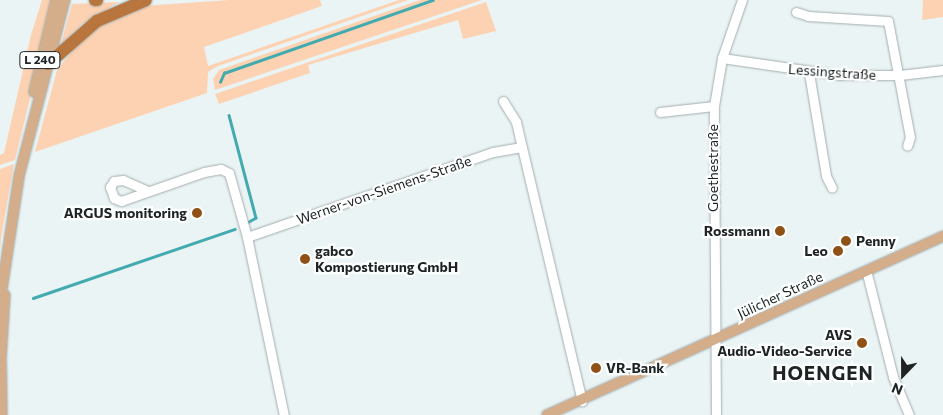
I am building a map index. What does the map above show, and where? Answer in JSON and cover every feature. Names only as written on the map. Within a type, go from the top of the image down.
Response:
[{"type":"highway","points":[[48,64],[97,21],[146,0]]},
{"type":"main road","name":"L 240","points":[[31,121],[36,78],[56,0]]},
{"type":"main road","name":"L 240","points":[[0,302],[8,229],[31,121],[65,0]]},
{"type":"main road","name":"L 240","points":[[2,415],[1,358],[8,229]]},
{"type":"main road","name":"Jülicher Straße","points":[[547,415],[582,401],[943,236]]},
{"type":"street","name":"Goethestraße","points":[[716,415],[714,106],[722,58],[742,0]]},
{"type":"street","points":[[796,12],[808,16],[888,21],[900,75],[910,137],[906,146]]},
{"type":"street","name":"Lessingstraße","points":[[722,58],[809,73],[900,75],[943,70]]},
{"type":"street","points":[[809,73],[826,176],[832,188]]},
{"type":"street","points":[[503,101],[516,122],[582,401]]},
{"type":"street","points":[[660,112],[714,106]]},
{"type":"street","name":"Werner-von-Siemens-Straße","points":[[247,237],[493,152],[522,147]]},
{"type":"street","points":[[148,191],[204,172],[221,169],[229,172],[247,237],[284,415]]},
{"type":"street","points":[[866,270],[893,377],[909,415]]},
{"type":"shaded area","points":[[42,0],[54,0],[15,160],[0,165],[0,155],[4,153],[31,35]]},
{"type":"shaded area","points":[[230,0],[320,0],[322,6],[204,47],[208,66],[399,0],[408,0],[218,66],[208,72],[207,93],[35,152],[57,70],[90,30],[142,6]]},
{"type":"shaded area","points":[[420,0],[482,0],[215,90],[213,79],[219,70]]},
{"type":"shaded area","points":[[923,0],[943,0],[943,17],[922,20]]},
{"type":"shaded area","points":[[119,2],[82,24],[61,44],[72,4]]},
{"type":"shaded area","points":[[486,2],[496,31],[463,39],[458,20],[308,65],[310,73],[219,104],[215,94]]},
{"type":"shaded area","points":[[14,164],[1,238],[0,251],[0,169]]},
{"type":"waterway","points":[[220,82],[224,73],[433,0]]},
{"type":"waterway","points":[[229,115],[256,218],[249,222]]},
{"type":"waterway","points":[[33,298],[234,229]]},
{"type":"place","name":"ARGUS monitoring","points":[[197,213]]},
{"type":"place","name":"Rossmann","points":[[780,231]]},
{"type":"place","name":"Penny","points":[[846,241]]},
{"type":"place","name":"Leo","points":[[838,251]]},
{"type":"place","name":"gabco Kompostierung GmbH","points":[[305,259]]},
{"type":"place","name":"AVS Audio-Video-Service","points":[[862,343]]},
{"type":"place","name":"VR-Bank","points":[[596,368]]},
{"type":"district","name":"HOENGEN","points":[[823,373]]}]
